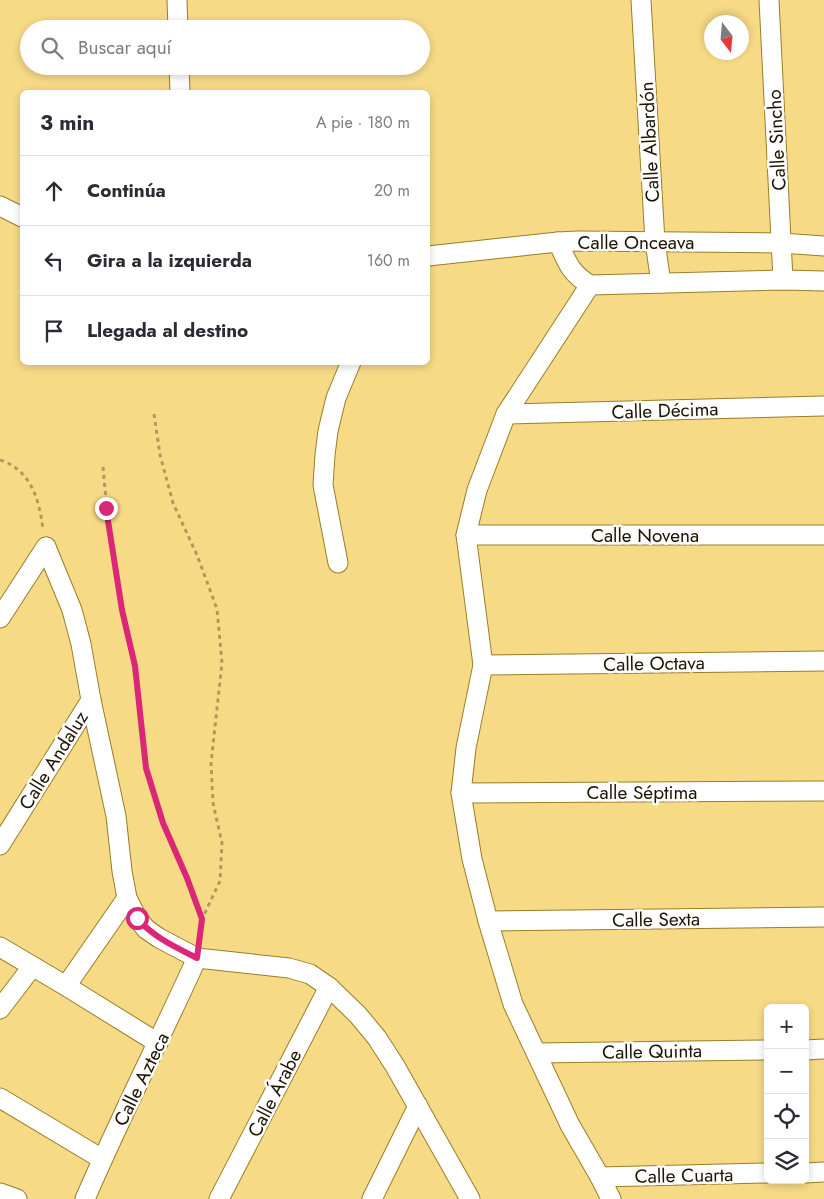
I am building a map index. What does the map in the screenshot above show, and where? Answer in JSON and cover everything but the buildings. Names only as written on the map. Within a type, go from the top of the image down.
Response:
[{"type":"street","points":[[177,0],[178,20]]},
{"type":"street","name":"Calle Albardón","points":[[641,0],[655,242],[660,283]]},
{"type":"street","name":"Calle Sincho","points":[[769,0],[783,280]]},
{"type":"street","points":[[179,75],[180,90]]},
{"type":"street","points":[[0,206],[20,216]]},
{"type":"street","points":[[430,256],[558,242]]},
{"type":"street","name":"Calle Onceava","points":[[590,285],[579,278],[569,267],[558,242],[781,242],[824,246]]},
{"type":"street","points":[[611,1199],[570,1125],[513,1004],[472,859],[461,793],[466,748],[483,665],[466,535],[477,490],[506,414],[590,285],[783,280],[824,281]]},
{"type":"street","points":[[338,563],[323,485],[328,431],[336,398],[350,365]]},
{"type":"street","name":"Calle Décima","points":[[506,414],[824,406]]},
{"type":"street","name":"Calle Novena","points":[[466,535],[824,534]]},
{"type":"street","points":[[0,618],[46,547]]},
{"type":"street","points":[[46,547],[72,610],[81,644],[116,816],[127,898],[137,918],[146,929],[159,938],[197,958],[289,968],[310,974],[329,987],[358,1015],[377,1038],[470,1199]]},
{"type":"street","name":"Calle Octava","points":[[483,665],[824,661]]},
{"type":"street","name":"Calle Andaluz","points":[[0,845],[91,700]]},
{"type":"street","name":"Calle Séptima","points":[[461,793],[824,791]]},
{"type":"street","points":[[66,986],[127,898]]},
{"type":"street","name":"Calle Sexta","points":[[488,920],[824,918]]},
{"type":"street","points":[[0,947],[158,1043]]},
{"type":"street","name":"Calle Azteca","points":[[85,1199],[197,958]]},
{"type":"street","points":[[0,1010],[32,967]]},
{"type":"street","name":"Calle Árabe","points":[[219,1199],[329,987]]},
{"type":"street","points":[[809,1050],[824,1049]]},
{"type":"street","name":"Calle Quinta","points":[[537,1053],[764,1050]]},
{"type":"street","points":[[0,1098],[102,1159]]},
{"type":"street","points":[[372,1199],[418,1106]]},
{"type":"street","points":[[809,1173],[824,1172]]},
{"type":"street","name":"Calle Cuarta","points":[[600,1177],[764,1173]]},
{"type":"street","points":[[0,1193],[17,1199]]},
{"type":"path","points":[[154,414],[160,455],[173,503],[197,555],[218,609],[222,664],[211,763],[213,803],[222,843],[220,881],[202,919],[197,958]]},
{"type":"path","points":[[0,460],[12,464],[27,478],[37,499],[46,547]]},
{"type":"path","points":[[103,467],[106,508],[122,610],[135,666],[146,768],[163,823],[187,878],[202,919]]},
{"type":"route","points":[[106,508],[122,610],[135,666],[146,768],[163,823],[187,878],[202,919],[197,958],[159,938],[146,929],[137,918]]}]
